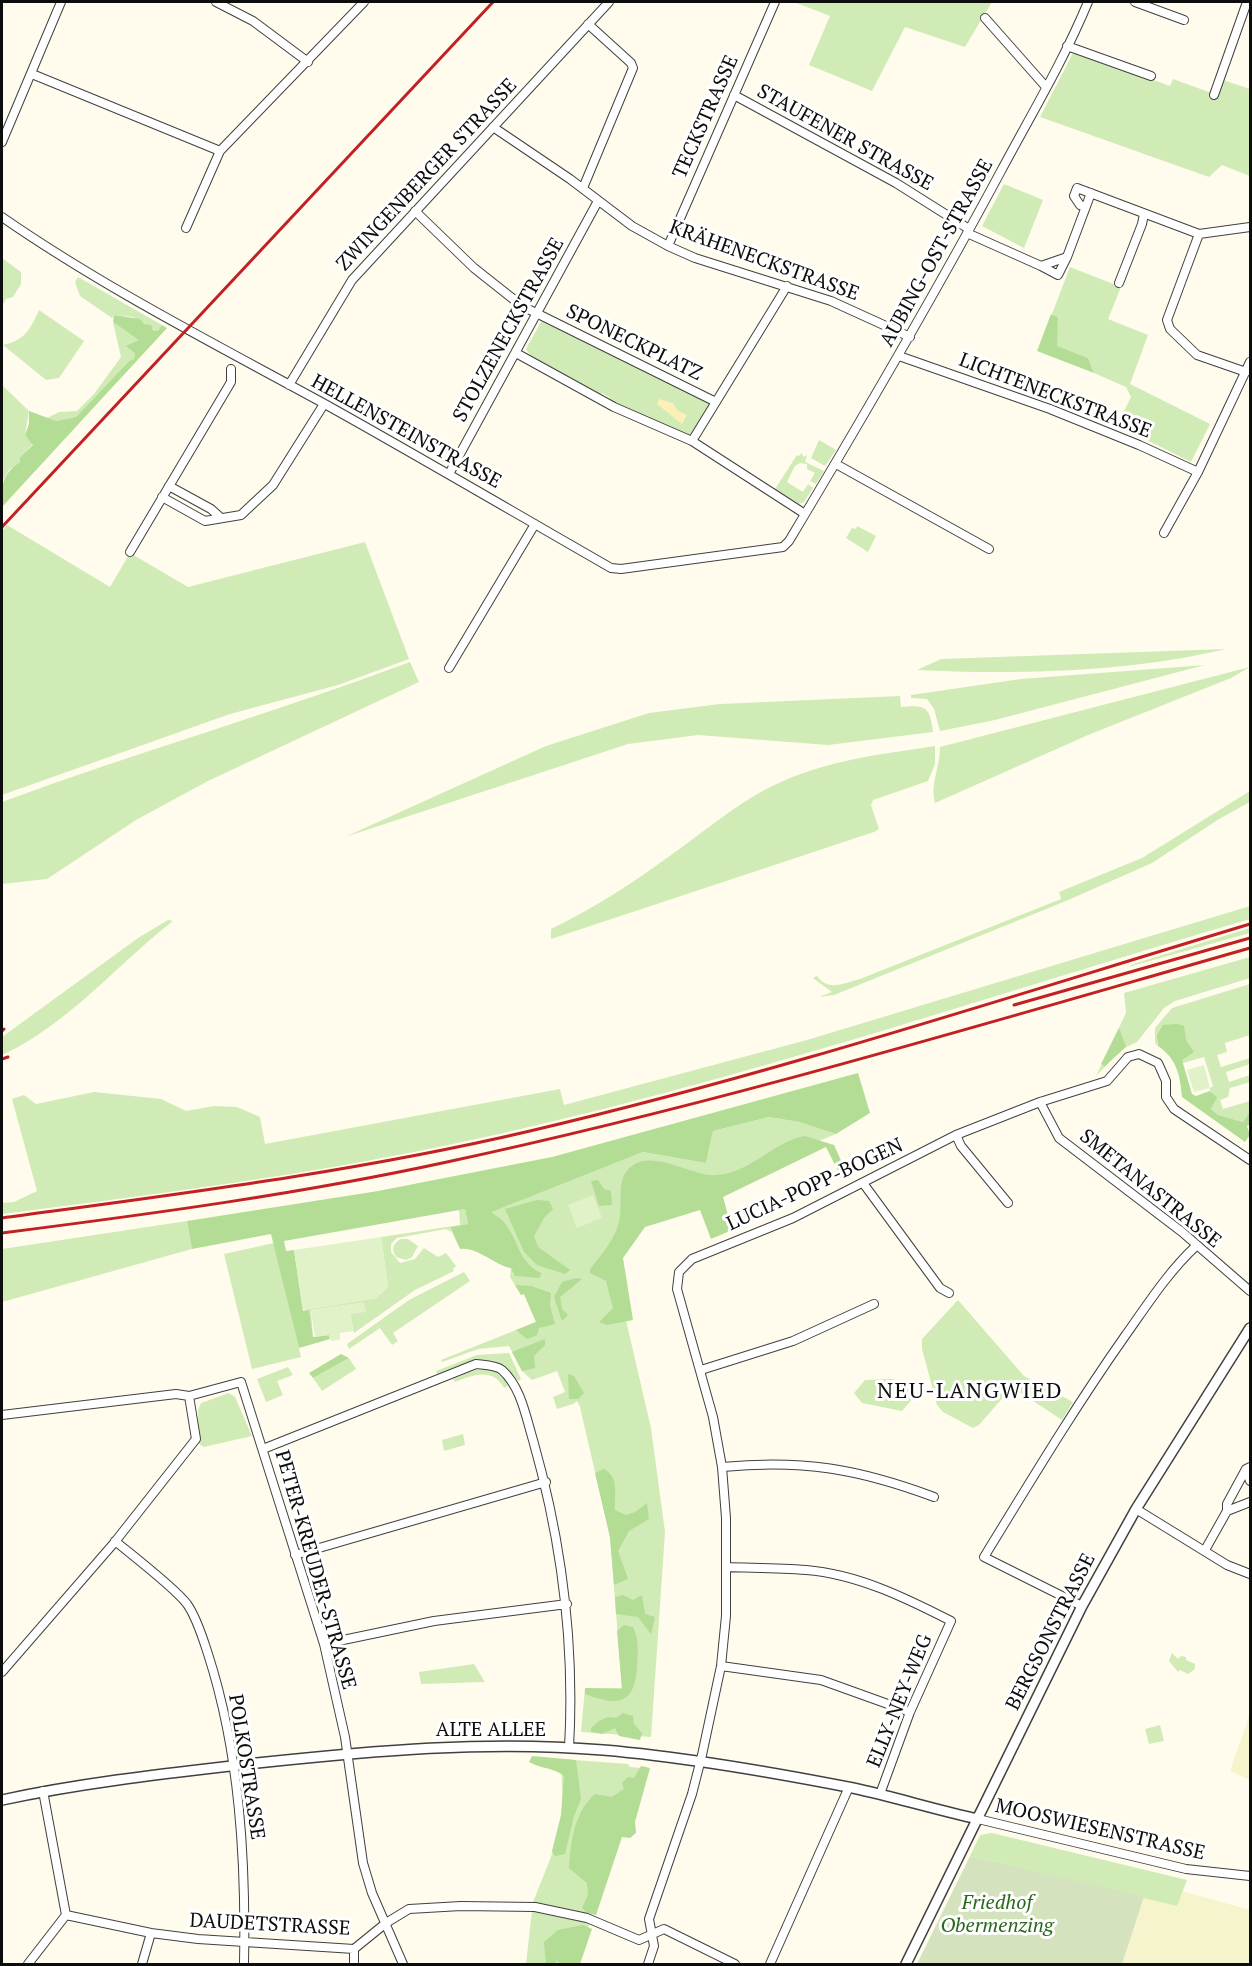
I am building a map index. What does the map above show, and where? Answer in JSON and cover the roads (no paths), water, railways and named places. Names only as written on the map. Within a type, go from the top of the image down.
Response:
[{"type":"street","points":[[2,142],[61,2]]},
{"type":"street","points":[[216,2],[253,21],[308,62]]},
{"type":"street","points":[[186,228],[220,151],[364,2]]},
{"type":"street","name":"ZWINGENBERGER STRASSE","points":[[289,385],[352,280],[609,2]]},
{"type":"street","name":"TECKSTRASSE","points":[[668,246],[775,2]]},
{"type":"street","name":"AUBING-OST-STRASSE","points":[[805,514],[910,337],[1046,87],[1088,2]]},
{"type":"street","points":[[1135,2],[1185,20]]},
{"type":"street","points":[[1214,95],[1247,2]]},
{"type":"street","points":[[985,18],[1046,87]]},
{"type":"street","points":[[583,188],[633,68],[631,63],[588,24]]},
{"type":"street","points":[[1067,46],[1151,76]]},
{"type":"street","points":[[32,74],[220,151]]},
{"type":"street","name":"STAUFENER STRASSE","points":[[734,95],[896,183],[968,231],[1041,266]]},
{"type":"street","name":"KRÄHENECKSTRASSE","points":[[493,127],[583,188],[632,226],[668,246],[695,258],[787,286],[864,314],[910,337]]},
{"type":"street","points":[[1085,207],[1080,205],[1074,196],[1077,188],[1199,234],[1251,227]]},
{"type":"street","points":[[1041,266],[1058,275],[1067,257],[1090,193]]},
{"type":"street","name":"STOLZENECKSTRASSE","points":[[449,474],[598,201]]},
{"type":"street","name":"SPONECKPLATZ","points":[[416,211],[474,268],[522,306],[716,402]]},
{"type":"street","points":[[1119,283],[1143,224],[1144,214]]},
{"type":"street","name":"HELLENSTEINSTRASSE","points":[[2,217],[58,254],[611,568],[621,569],[783,547],[805,514]]},
{"type":"street","points":[[1199,234],[1167,325],[1197,355],[1246,372]]},
{"type":"street","points":[[1041,266],[1067,257]]},
{"type":"street","points":[[692,441],[787,286]]},
{"type":"street","points":[[516,352],[614,407],[692,441],[805,514]]},
{"type":"street","name":"LICHTENECKSTRASSE","points":[[899,356],[1060,413],[1198,472]]},
{"type":"street","points":[[1164,533],[1198,472],[1251,362]]},
{"type":"street","points":[[130,552],[231,382],[231,369]]},
{"type":"street","points":[[162,497],[205,521],[241,515],[261,498],[284,469],[324,404]]},
{"type":"street","points":[[836,464],[989,549]]},
{"type":"street","points":[[169,486],[211,509],[221,518]]},
{"type":"street","points":[[449,668],[535,524]]},
{"type":"street","name":"LUCIA-POPP-BOGEN","points":[[648,1965],[654,1946],[649,1918],[701,1762],[721,1666],[726,1616],[722,1467],[701,1370],[677,1289],[680,1272],[692,1259],[793,1218],[956,1135],[1041,1102],[1107,1081],[1128,1057],[1139,1054],[1148,1056],[1158,1063],[1166,1081],[1166,1097],[1174,1109],[1251,1160]]},
{"type":"street","name":"SMETANASTRASSE","points":[[1041,1102],[1059,1138],[1182,1232],[1251,1291]]},
{"type":"street","points":[[956,1135],[961,1146],[1008,1203]]},
{"type":"street","points":[[863,1183],[940,1288],[949,1293]]},
{"type":"street","points":[[1082,1606],[984,1557],[1068,1420],[1111,1356],[1181,1260],[1196,1246]]},
{"type":"street","points":[[701,1370],[794,1341],[874,1304]]},
{"type":"street","name":"BERGSONSTRASSE","points":[[906,1965],[1082,1606],[1136,1509],[1251,1328]]},
{"type":"street","points":[[263,1449],[476,1364],[500,1368],[515,1385],[546,1482],[560,1548],[567,1604],[570,1658],[569,1748]]},
{"type":"street","name":"PETER-KREUDER-STRASSE","points":[[189,1396],[241,1382],[324,1644],[348,1754],[359,1845],[372,1893],[403,1965]]},
{"type":"street","points":[[2,1416],[176,1394],[189,1396],[196,1439],[115,1541],[2,1672]]},
{"type":"street","points":[[722,1467],[766,1463],[804,1464],[892,1481],[934,1497]]},
{"type":"street","points":[[1205,1550],[1227,1511],[1227,1504],[1248,1468]]},
{"type":"street","points":[[1248,1468],[1251,1481]]},
{"type":"street","points":[[295,1554],[546,1482]]},
{"type":"street","points":[[1227,1511],[1251,1502]]},
{"type":"street","points":[[1136,1509],[1227,1565],[1251,1574]]},
{"type":"street","name":"POLKOSTRASSE","points":[[115,1541],[187,1604],[212,1668],[225,1715],[243,1854],[244,1965]]},
{"type":"street","name":"ELLY-NEY-WEG","points":[[726,1568],[807,1570],[832,1575],[884,1590],[951,1621],[910,1712],[880,1794]]},
{"type":"street","points":[[324,1644],[434,1620],[567,1604]]},
{"type":"street","points":[[721,1666],[821,1680],[910,1712]]},
{"type":"street","name":"ALTE ALLEE","points":[[2,1800],[43,1791],[232,1766],[348,1754],[422,1748],[569,1748],[701,1762],[849,1787],[978,1819]]},
{"type":"street","points":[[770,1965],[849,1787]]},
{"type":"street","points":[[28,1965],[66,1915],[43,1791]]},
{"type":"street","name":"MOOSWIESENSTRASSE","points":[[978,1819],[1186,1869],[1251,1876]]},
{"type":"street","name":"DAUDETSTRASSE","points":[[66,1915],[151,1933],[244,1944],[354,1949],[386,1923],[410,1909],[461,1906],[536,1908],[587,1918],[639,1940],[663,1929],[735,1965]]},
{"type":"street","points":[[142,1965],[151,1933]]},
{"type":"street","points":[[354,1949],[354,1965]]},
{"type":"railway","points":[[2,527],[493,2]]},
{"type":"railway","points":[[2,1218],[201,1191],[333,1170],[465,1146],[530,1131],[712,1085],[1250,924]]},
{"type":"railway","points":[[1014,1005],[1250,938]]},
{"type":"railway","points":[[2,1233],[281,1194],[447,1162],[548,1139],[850,1062],[1250,948]]},
{"type":"railway","points":[[2,1059],[8,1057]]},
{"type":"district","name":"NEU-LANGWIED","points":[[970,1392]]},
{"type":"park label","name":"Friedhof Obermenzing","points":[[997,1914]]}]
